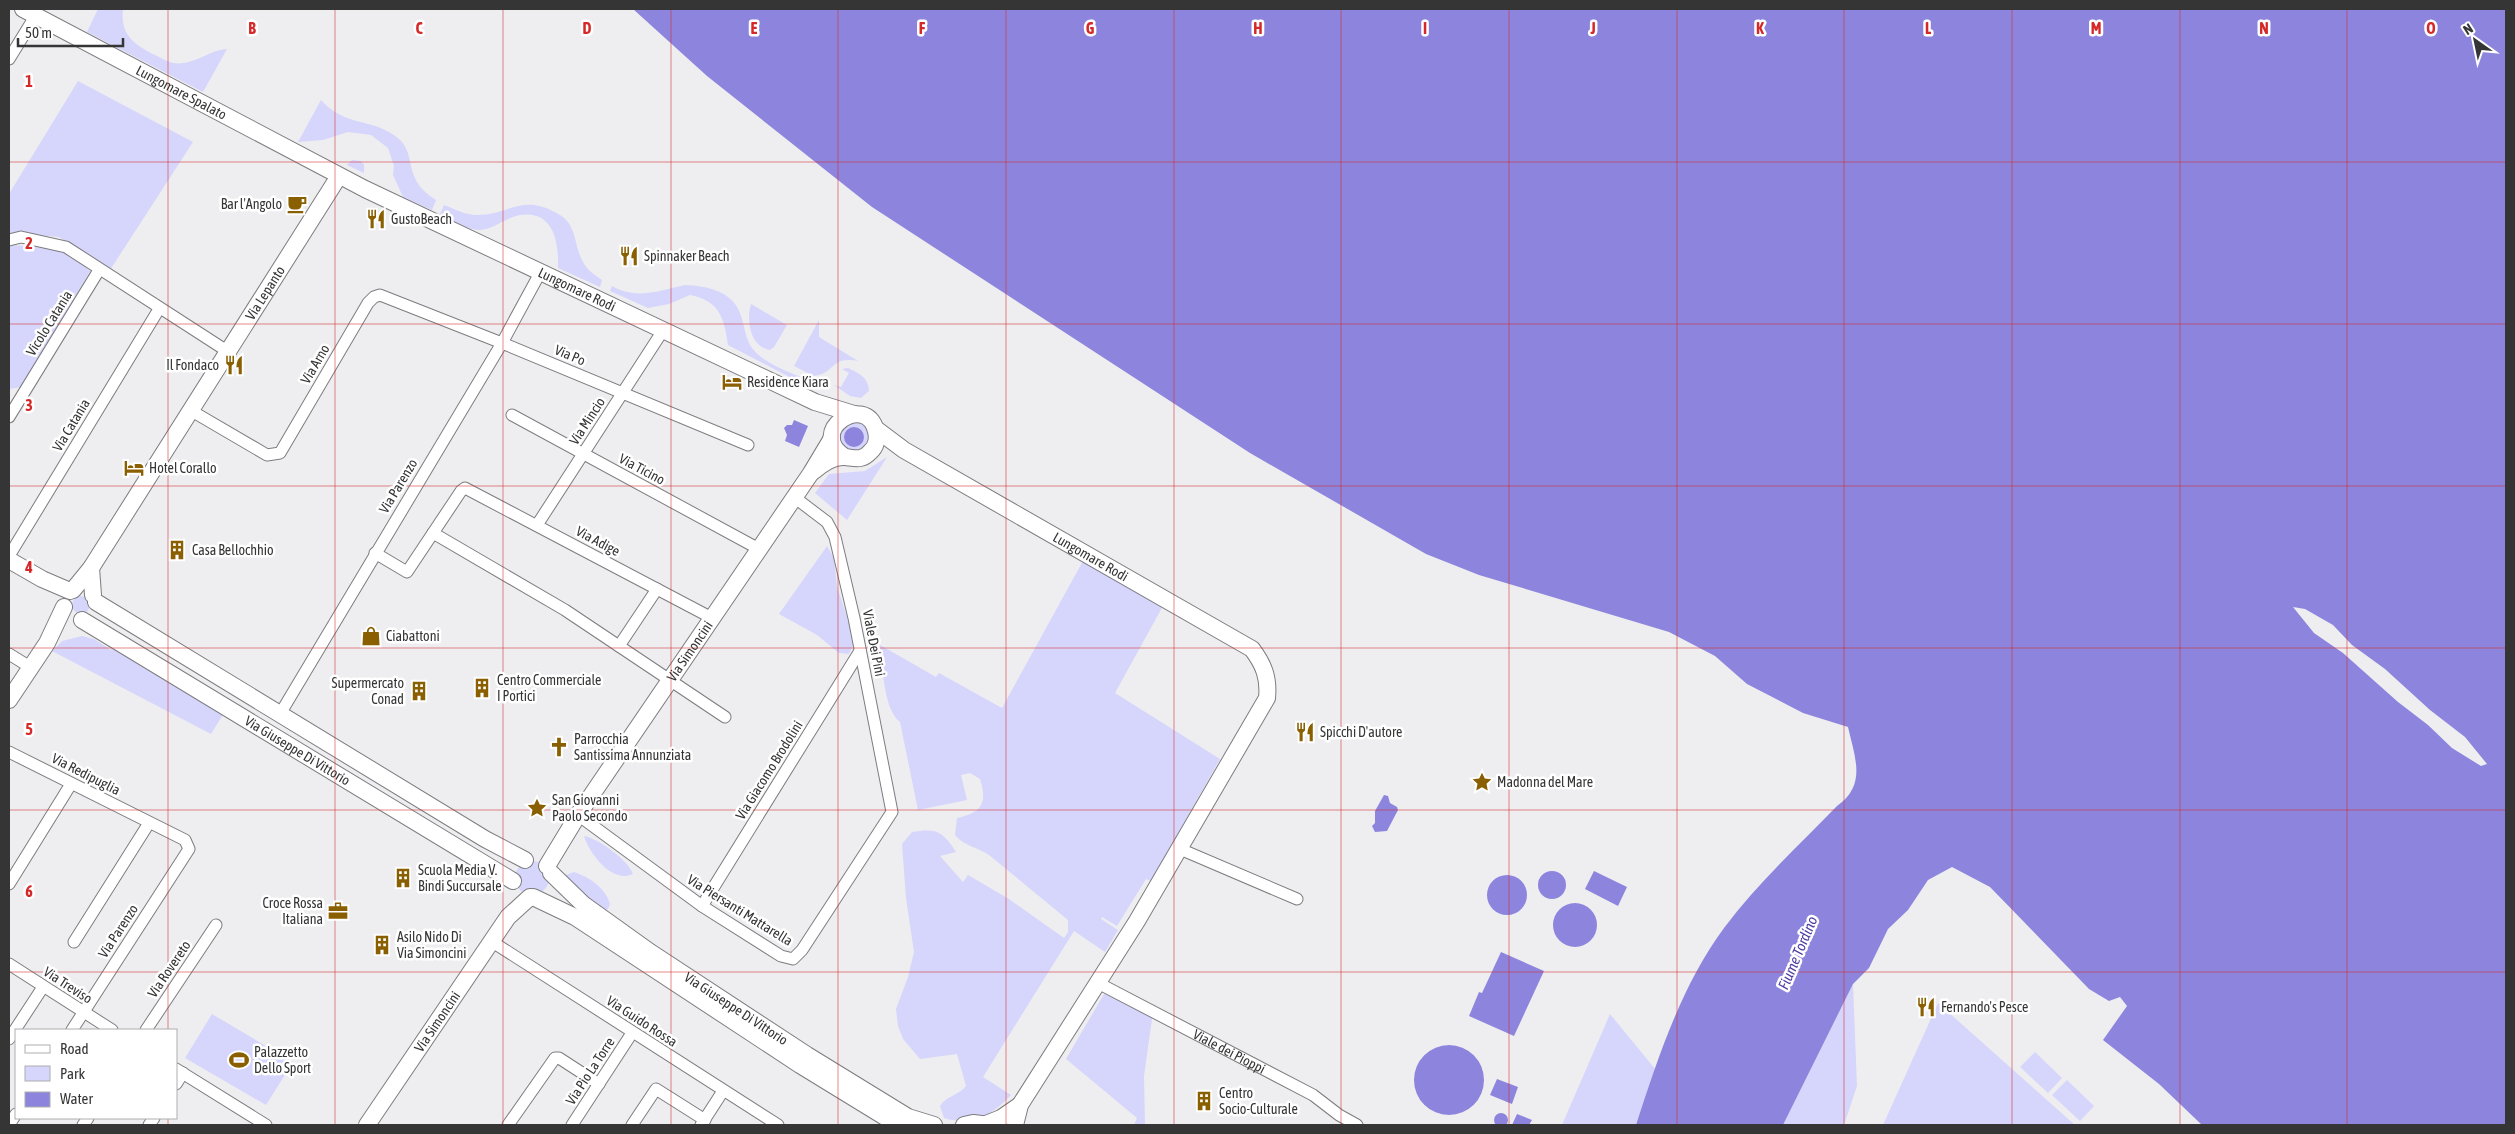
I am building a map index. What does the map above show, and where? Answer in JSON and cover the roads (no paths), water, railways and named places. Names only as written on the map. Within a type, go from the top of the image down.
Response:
[{"type":"street","points":[[9,58],[30,12]]},
{"type":"street","name":"Lungomare Spalato","points":[[30,12],[339,176]]},
{"type":"street","name":"Lungomare Rodi","points":[[339,176],[662,332],[815,402],[854,414]]},
{"type":"street","name":"Via Lepanto","points":[[9,700],[47,642],[68,597],[91,568],[339,176]]},
{"type":"street","points":[[9,240],[22,237],[66,247],[159,309],[227,351]]},
{"type":"street","name":"Vicolo Catania","points":[[11,409],[99,270]]},
{"type":"street","name":"Via Parenzo","points":[[280,714],[375,552],[502,343],[540,273]]},
{"type":"street","name":"Via Po","points":[[380,295],[502,343],[748,445]]},
{"type":"street","name":"Via Arno","points":[[190,410],[267,455],[280,453],[368,303],[374,297],[380,295]]},
{"type":"street","name":"Via Catania","points":[[9,558],[159,309]]},
{"type":"street","name":"Via Mincio","points":[[537,525],[662,332]]},
{"type":"street","name":"Lungomare Rodi","points":[[815,402],[830,422],[833,435]]},
{"type":"street","points":[[854,414],[867,418],[876,429],[877,436],[872,450],[860,459],[845,457],[836,449],[833,435],[837,423],[844,417],[854,414]]},
{"type":"street","name":"Via Ticino","points":[[512,415],[758,549]]},
{"type":"street","name":"Lungomare Rodi","points":[[876,429],[904,450],[1252,649],[1262,662],[1266,674],[1267,698],[1180,849]]},
{"type":"street","name":"Via Simoncini","points":[[508,917],[515,885],[515,868],[540,864],[567,831],[758,549],[812,473],[833,435]]},
{"type":"street","name":"Lungomare Rodi","points":[[872,450],[887,448],[904,450]]},
{"type":"street","name":"Via Simoncini","points":[[812,473],[826,462],[845,457]]},
{"type":"street","name":"Via Adige","points":[[433,533],[461,491],[466,488],[712,618]]},
{"type":"street","name":"Viale Dei Pini","points":[[794,497],[832,528],[860,651],[892,812]]},
{"type":"street","points":[[375,552],[407,572],[433,533],[565,610],[619,646],[627,654],[725,717]]},
{"type":"street","points":[[9,558],[68,597]]},
{"type":"street","points":[[68,597],[67,615],[78,620],[94,612],[91,568]]},
{"type":"street","points":[[619,646],[657,589]]},
{"type":"street","points":[[68,597],[86,590],[94,599]]},
{"type":"street","name":"Via Giuseppe Di Vittorio","points":[[94,599],[485,839],[540,864],[583,904],[669,965],[807,1055],[908,1117],[934,1125]]},
{"type":"street","name":"Via Lepanto","points":[[47,642],[78,620]]},
{"type":"street","name":"Via Giuseppe Di Vittorio","points":[[78,620],[532,897],[575,917],[800,1065],[898,1125]]},
{"type":"street","name":"Via Giacomo Brodolini","points":[[702,906],[860,651]]},
{"type":"street","points":[[9,654],[30,667]]},
{"type":"street","name":"Via Redipuglia","points":[[9,752],[185,840],[189,849]]},
{"type":"street","points":[[9,884],[71,784]]},
{"type":"street","name":"Via Piersanti Mattarella","points":[[578,815],[702,906],[781,956],[793,959],[802,950],[892,812]]},
{"type":"street","points":[[74,942],[149,823]]},
{"type":"street","name":"Via Parenzo","points":[[73,1029],[189,849]]},
{"type":"street","points":[[1015,1125],[1020,1105],[1180,849],[1297,899]]},
{"type":"street","name":"Via Simoncini","points":[[367,1125],[508,917],[532,897],[548,889],[540,864]]},
{"type":"street","name":"Via Rovereto","points":[[147,1029],[216,925]]},
{"type":"street","name":"Via Guido Rossa","points":[[491,941],[778,1125]]},
{"type":"street","name":"Via Treviso","points":[[9,964],[110,1029]]},
{"type":"street","name":"Viale dei Pioppi","points":[[1098,983],[1313,1095],[1339,1115],[1357,1125]]},
{"type":"street","points":[[16,1029],[43,987]]},
{"type":"street","name":"Via Pio La Torre","points":[[572,1125],[632,1033]]},
{"type":"street","points":[[508,1125],[555,1058],[559,1058],[600,1084]]},
{"type":"street","points":[[180,1071],[266,1125]]},
{"type":"street","points":[[632,1125],[656,1089],[703,1122],[723,1091]]},
{"type":"street","points":[[964,1125],[988,1125],[1020,1105]]},
{"type":"water","name":"Fiume Tordino","points":[[633,9],[2506,9],[2506,1125],[2202,1125],[2159,1084],[2103,1040],[2127,1006],[2120,997],[2109,1001],[2089,989],[1990,887],[1952,867],[1928,880],[1908,910],[1888,929],[1869,968],[1853,984],[1783,1125],[1636,1125],[1672,1023],[1695,974],[1709,950],[1750,896],[1846,798],[1852,789],[1856,780],[1856,760],[1848,727],[1803,713],[1747,684],[1715,656],[1669,632],[1479,575],[1426,554],[1250,453],[872,207],[707,76]]},
{"type":"water","points":[[794,420],[808,426],[799,447],[785,441],[787,435],[784,428],[787,425],[792,425]]},
{"type":"water","points":[[850,427],[858,427],[864,433],[864,441],[858,447],[850,447],[844,441],[844,433]]},
{"type":"water","points":[[1384,795],[1388,796],[1390,803],[1397,807],[1398,810],[1387,831],[1375,832],[1372,826],[1375,823],[1375,811]]},
{"type":"water","points":[[1552,871],[1562,875],[1566,885],[1562,895],[1552,899],[1542,895],[1538,885],[1542,875]]},
{"type":"water","points":[[1594,871],[1627,887],[1618,906],[1585,889]]},
{"type":"water","points":[[1511,875],[1518,878],[1524,884],[1527,895],[1526,903],[1518,912],[1511,915],[1503,915],[1496,912],[1488,903],[1487,891],[1490,884],[1499,876]]},
{"type":"water","points":[[1575,903],[1587,907],[1593,913],[1597,925],[1593,937],[1587,943],[1575,947],[1563,943],[1557,937],[1553,925],[1557,913],[1563,907]]},
{"type":"water","points":[[1501,952],[1544,971],[1514,1036],[1469,1016],[1479,992],[1482,993]]},
{"type":"water","points":[[1449,1045],[1462,1048],[1474,1055],[1481,1067],[1484,1080],[1481,1093],[1474,1105],[1462,1112],[1449,1115],[1436,1112],[1424,1105],[1417,1093],[1414,1080],[1417,1067],[1424,1055],[1436,1048]]},
{"type":"water","points":[[1497,1079],[1518,1087],[1512,1104],[1490,1095]]},
{"type":"water","points":[[1498,1113],[1504,1113],[1508,1120],[1504,1127],[1498,1127],[1494,1123],[1494,1117]]},
{"type":"water","points":[[1517,1114],[1532,1120],[1529,1125],[1512,1125]]},
{"type":"place","name":"Bar l'Angolo","points":[[297,204]]},
{"type":"place","name":"GustoBeach","points":[[376,219]]},
{"type":"place","name":"Spinnaker Beach","points":[[629,256]]},
{"type":"place","name":"Il Fondaco","points":[[234,365]]},
{"type":"place","name":"Residence Kiara","points":[[732,382]]},
{"type":"place","name":"Hotel Corallo","points":[[134,468]]},
{"type":"place","name":"Casa Bellochhio","points":[[177,550]]},
{"type":"place","name":"Ciabattoni","points":[[371,636]]},
{"type":"place","name":"Centro Commerciale I Portici","points":[[482,688]]},
{"type":"place","name":"Supermercato Conad","points":[[419,691]]},
{"type":"place","name":"Spicchi D'autore","points":[[1305,732]]},
{"type":"place","name":"Parrocchia Santissima Annunziata","points":[[559,747]]},
{"type":"place","name":"Madonna del Mare","points":[[1482,782]]},
{"type":"place","name":"San Giovanni Paolo Secondo","points":[[537,808]]},
{"type":"place","name":"Scuola Media V. Bindi Succursale","points":[[403,878]]},
{"type":"place","name":"Croce Rossa Italiana","points":[[338,911]]},
{"type":"place","name":"Asilo Nido Di Via Simoncini","points":[[382,945]]},
{"type":"place","name":"Fernando's Pesce","points":[[1926,1007]]},
{"type":"place","name":"Palazzetto Dello Sport","points":[[239,1060]]},
{"type":"place","name":"Centro Socio-Culturale","points":[[1204,1101]]}]
